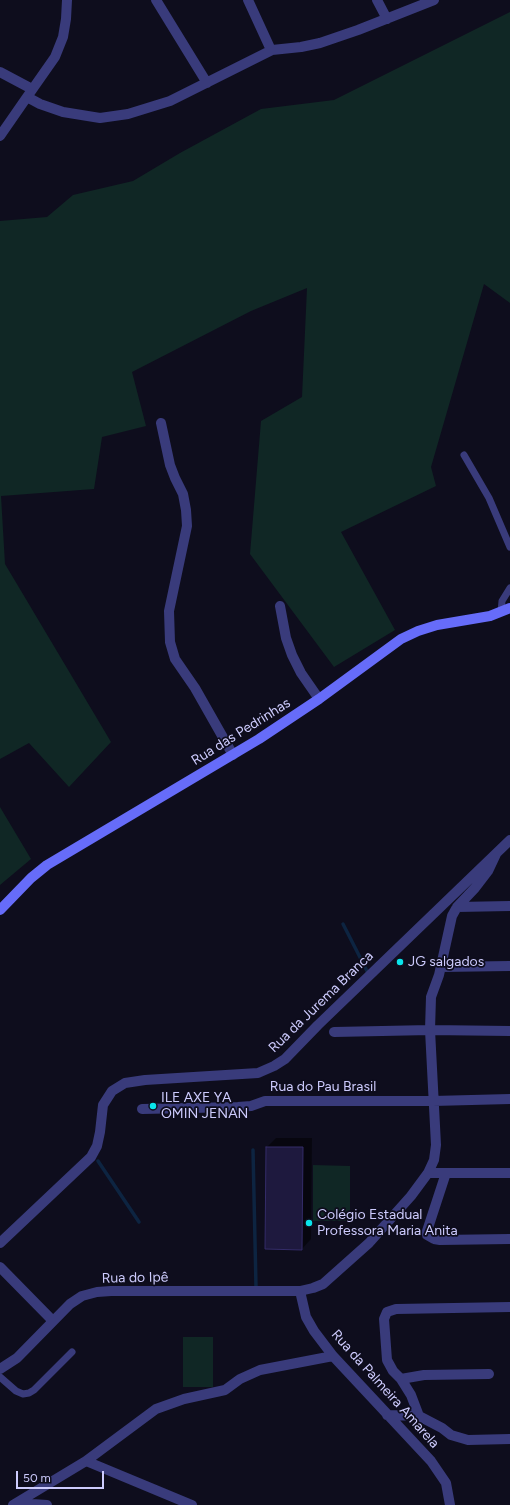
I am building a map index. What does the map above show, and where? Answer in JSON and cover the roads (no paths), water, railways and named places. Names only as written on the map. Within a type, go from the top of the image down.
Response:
[{"type":"main road","name":"Rua das Pedrinhas","points":[[0,910],[31,878],[47,865],[259,739],[319,699],[401,639],[418,631],[438,625],[490,616],[505,610]]},
{"type":"street","points":[[0,136],[55,57],[63,37],[67,0]]},
{"type":"street","points":[[156,0],[206,83]]},
{"type":"street","points":[[248,0],[271,50]]},
{"type":"street","points":[[377,0],[387,19]]},
{"type":"street","points":[[0,72],[30,93],[40,104],[63,112],[100,118],[116,116],[170,101],[271,50],[315,44],[358,30],[434,0]]},
{"type":"street","points":[[161,423],[174,478],[183,494],[187,526],[169,611],[170,642],[175,659],[195,688],[233,755]]},
{"type":"street","points":[[280,606],[286,638],[292,655],[301,673],[319,699]]},
{"type":"street","name":"Rua da Jurema Branca","points":[[0,1243],[91,1157],[99,1139],[104,1104],[112,1091],[125,1083],[145,1080],[258,1073],[274,1066],[285,1059],[328,1014],[510,840]]},
{"type":"street","name":"Rua do Ipê","points":[[0,1369],[17,1358],[70,1304],[82,1296],[97,1292],[300,1291],[323,1284],[368,1242],[411,1196],[428,1173],[434,1160],[436,1145],[430,1030],[431,997],[441,968],[452,916],[457,907],[488,871],[496,854]]},
{"type":"street","points":[[457,907],[510,906]]},
{"type":"street","points":[[441,968],[510,966]]},
{"type":"street","points":[[334,1032],[430,1030],[510,1031]]},
{"type":"street","name":"Rua do Pau Brasil","points":[[142,1109],[238,1107],[251,1106],[265,1101],[434,1101],[510,1099]]},
{"type":"street","points":[[428,1173],[510,1173]]},
{"type":"street","points":[[446,1173],[427,1235],[434,1239],[440,1240],[510,1239]]},
{"type":"street","points":[[0,1267],[54,1321]]},
{"type":"street","name":"Rua da Palmeira Amarela","points":[[300,1291],[306,1317],[314,1331],[333,1356],[431,1461],[446,1483],[450,1505]]},
{"type":"street","points":[[419,1416],[411,1395],[401,1379],[393,1371],[387,1360],[384,1319],[387,1312],[396,1310],[510,1306]]},
{"type":"street","points":[[15,1504],[86,1461],[156,1409],[184,1399],[225,1390],[240,1379],[260,1370],[333,1356]]},
{"type":"street","points":[[401,1379],[424,1376],[489,1374]]},
{"type":"street","points":[[387,1415],[419,1416],[458,1438],[468,1440],[510,1439]]},
{"type":"street","points":[[86,1461],[192,1505]]},
{"type":"street","points":[[15,1504],[47,1505]]},
{"type":"lane","points":[[464,455],[489,498],[510,547]]},
{"type":"lane","points":[[505,610],[502,601],[510,588]]},
{"type":"lane","points":[[0,1377],[16,1392],[23,1394],[29,1393],[34,1390],[72,1352]]},
{"type":"waterway","points":[[343,924],[367,971]]},
{"type":"waterway","points":[[253,1150],[256,1287]]},
{"type":"waterway","points":[[98,1161],[139,1222]]},
{"type":"place","name":"JG salgados","points":[[400,962]]},
{"type":"place","name":"ILE AXE YA OMIN JENAN","points":[[153,1106]]},
{"type":"place","name":"Colégio Estadual Professora Maria Anita","points":[[309,1223]]}]
